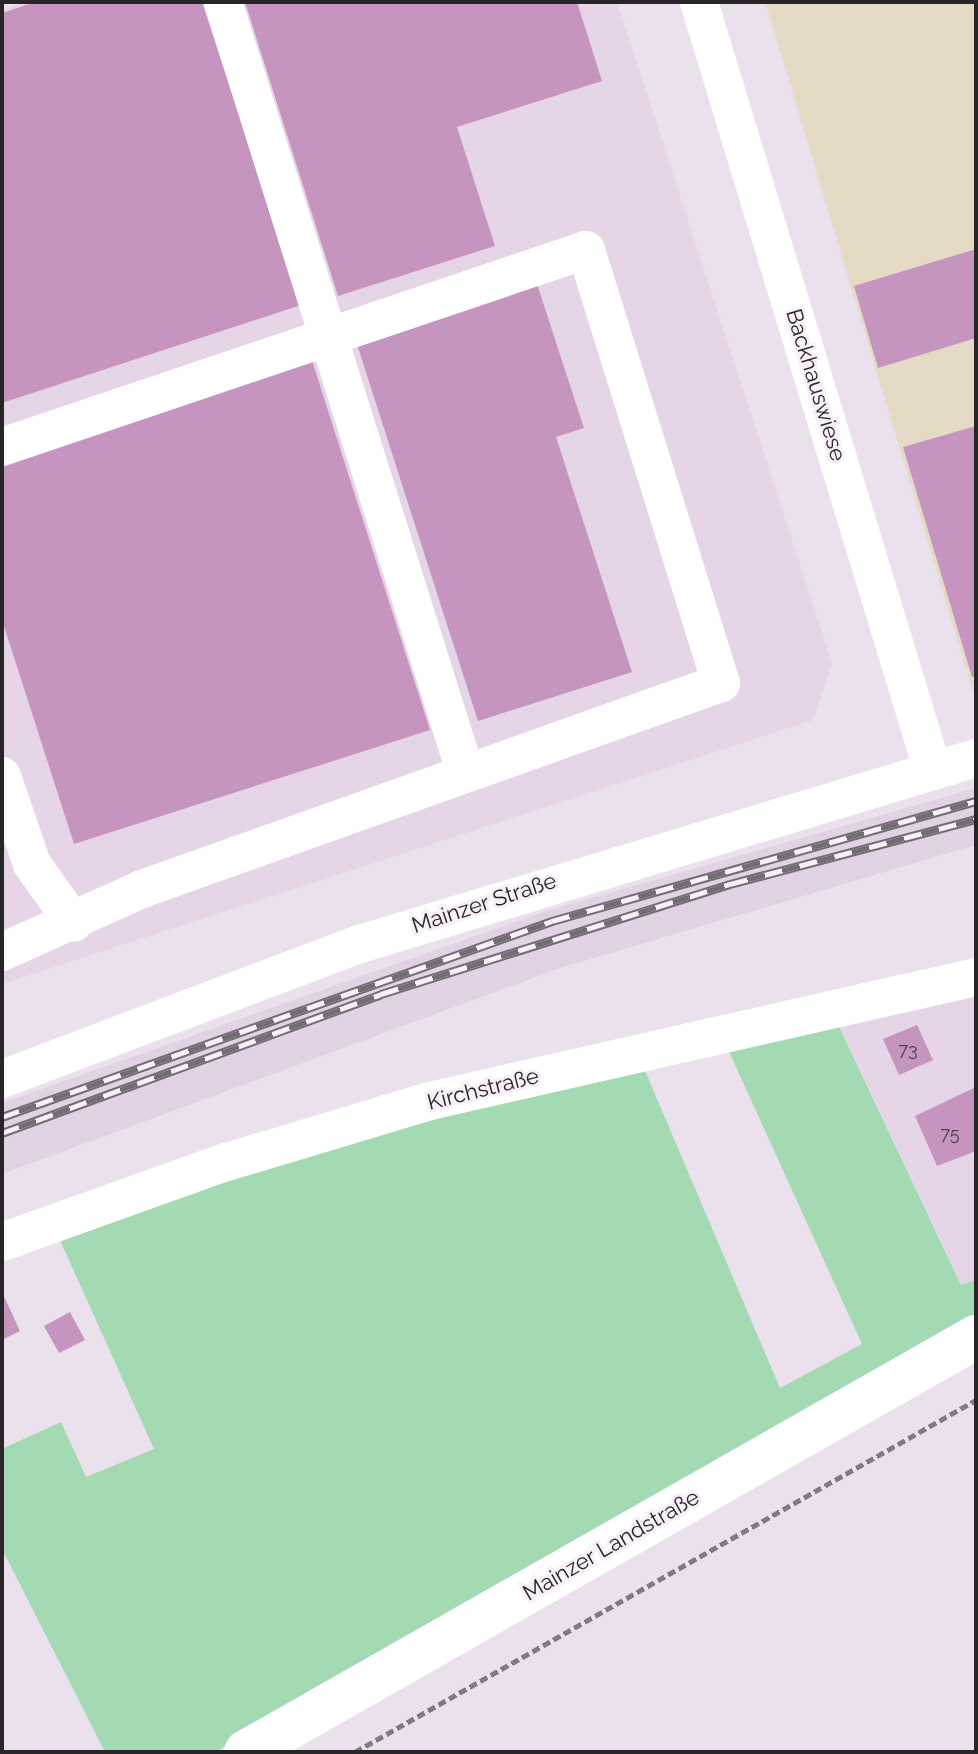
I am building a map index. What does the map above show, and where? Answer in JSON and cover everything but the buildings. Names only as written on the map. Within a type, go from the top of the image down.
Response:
[{"type":"main road","name":"Mainzer Landstraße","points":[[246,1752],[976,1337]]},
{"type":"street","points":[[223,2],[465,771]]},
{"type":"street","name":"Backhauswiese","points":[[699,2],[932,768]]},
{"type":"street","points":[[2,447],[586,250],[721,683],[465,771],[142,889],[74,923],[2,952]]},
{"type":"street","name":"Mainzer Straße","points":[[2,1079],[360,944],[932,768],[976,758]]},
{"type":"street","points":[[2,776],[32,864],[74,923]]},
{"type":"street","name":"Kirchstraße","points":[[2,1242],[220,1164],[430,1101],[976,977]]},
{"type":"path","points":[[355,1752],[976,1400]]},
{"type":"shaded area","points":[[25,2],[617,2],[832,663],[813,720],[2,984],[2,10]]},
{"type":"shaded area","points":[[976,2],[976,702],[766,4]]},
{"type":"shaded area","points":[[976,788],[976,845],[560,968],[2,1174],[2,1103],[546,911]]},
{"type":"shaded area","points":[[976,995],[976,1280],[962,1286],[837,1020]]},
{"type":"green space","points":[[836,1020],[961,1285],[976,1280],[976,1323],[215,1752],[105,1752],[2,1549],[2,1449],[61,1422],[86,1477],[154,1449],[59,1238],[230,1170],[640,1059],[780,1388],[862,1344],[722,1036]]},
{"type":"railway","points":[[2,1117],[552,921],[976,801]]},
{"type":"railway","points":[[2,1133],[381,994],[730,884],[976,819]]}]
